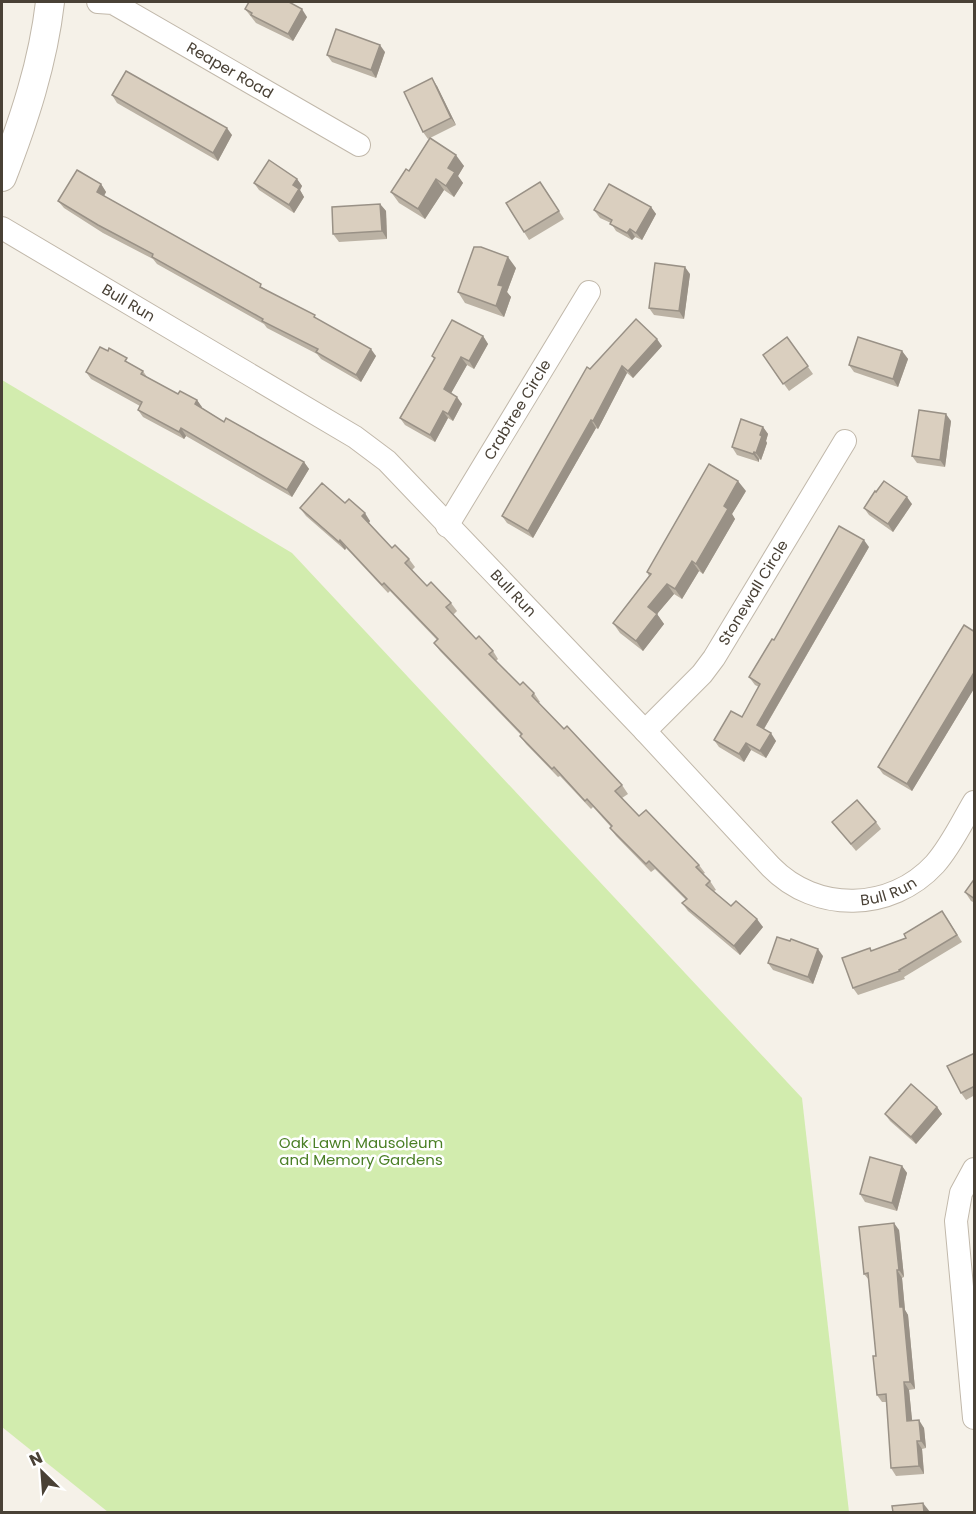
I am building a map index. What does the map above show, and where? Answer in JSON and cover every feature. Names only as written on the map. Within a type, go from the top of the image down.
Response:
[{"type":"street","points":[[2,177],[36,77],[46,34],[50,2]]},
{"type":"street","name":"Reaper Road","points":[[108,2],[359,145]]},
{"type":"street","name":"Bull Run","points":[[2,228],[355,437],[387,461],[645,731],[774,870],[800,889],[826,899],[840,901],[863,901],[890,894],[925,874],[940,857],[975,802]]},
{"type":"street","name":"Crabtree Circle","points":[[447,526],[590,292]]},
{"type":"street","name":"Stonewall Circle","points":[[645,731],[702,674],[714,658],[845,441]]},
{"type":"street","points":[[975,1169],[962,1193],[956,1221],[975,1418]]},
{"type":"green space","name":"Oak Lawn Mausoleum and Memory Gardens","points":[[2,380],[292,553],[802,1098],[849,1512],[108,1512],[2,1427]]},
{"type":"building","points":[[249,2],[289,2],[302,9],[288,34],[251,15],[252,13],[245,9]]},
{"type":"building","points":[[336,29],[380,45],[371,70],[327,55]]},
{"type":"building","points":[[126,71],[227,128],[213,153],[112,95]]},
{"type":"building","points":[[432,78],[451,118],[423,132],[404,92]]},
{"type":"building","points":[[430,138],[456,155],[448,168],[455,172],[446,186],[436,179],[418,209],[391,192],[406,169],[409,171]]},
{"type":"building","points":[[269,160],[297,179],[293,185],[299,189],[289,205],[254,183]]},
{"type":"building","points":[[77,170],[101,184],[97,192],[371,349],[356,375],[316,352],[318,349],[262,321],[263,319],[152,257],[153,254],[58,201]]},
{"type":"building","points":[[540,182],[559,211],[524,232],[506,203]]},
{"type":"building","points":[[609,184],[651,207],[636,233],[630,229],[627,233],[610,224],[612,220],[594,210]]},
{"type":"building","points":[[380,204],[382,231],[333,234],[332,207]]},
{"type":"building","points":[[474,247],[481,247],[508,257],[498,285],[503,286],[496,306],[458,292]]},
{"type":"building","points":[[655,263],[685,267],[679,311],[649,308]]},
{"type":"building","points":[[636,319],[657,339],[628,371],[622,366],[593,421],[591,420],[528,531],[502,516],[587,367],[590,369]]},
{"type":"building","points":[[452,320],[483,336],[469,361],[461,357],[444,389],[457,397],[448,414],[443,411],[430,435],[400,418],[435,358],[432,356]]},
{"type":"building","points":[[787,337],[808,366],[783,384],[763,355]]},
{"type":"building","points":[[858,337],[902,351],[893,379],[849,365]]},
{"type":"building","points":[[100,347],[108,351],[109,348],[127,358],[125,361],[143,371],[141,374],[178,394],[180,391],[197,400],[195,404],[224,422],[226,418],[304,462],[287,490],[181,428],[179,432],[138,410],[142,402],[86,372]]},
{"type":"building","points":[[919,410],[946,414],[940,460],[912,456]]},
{"type":"building","points":[[741,419],[763,427],[756,453],[732,447]]},
{"type":"building","points":[[709,464],[738,481],[724,506],[728,509],[696,564],[692,561],[675,589],[667,584],[648,607],[657,614],[636,641],[613,623],[651,574],[647,572]]},
{"type":"building","points":[[884,481],[907,497],[888,524],[864,508]]},
{"type":"building","points":[[322,483],[345,503],[349,499],[365,513],[362,516],[392,548],[395,545],[409,559],[405,563],[427,586],[431,582],[451,603],[446,607],[476,639],[479,636],[493,651],[489,654],[520,685],[523,682],[534,693],[532,696],[564,729],[567,726],[622,785],[615,791],[639,816],[646,810],[699,865],[696,867],[710,881],[706,885],[731,906],[736,901],[757,919],[734,946],[682,903],[687,899],[649,861],[646,864],[610,828],[612,826],[587,799],[585,801],[554,767],[552,769],[520,736],[522,734],[434,643],[438,639],[384,583],[382,585],[340,540],[339,542],[300,508]]},
{"type":"building","points":[[839,526],[864,540],[757,725],[771,733],[760,751],[746,743],[739,754],[714,740],[731,711],[742,717],[760,684],[749,677],[772,639],[774,640]]},
{"type":"building","points":[[964,625],[975,632],[975,671],[907,784],[878,767]]},
{"type":"building","points":[[857,800],[876,822],[851,844],[832,822]]},
{"type":"building","points":[[975,878],[975,899],[965,892]]},
{"type":"building","points":[[942,911],[957,935],[900,971],[853,988],[842,958],[870,948],[871,951],[906,938],[904,934]]},
{"type":"building","points":[[777,937],[790,941],[791,939],[818,949],[808,977],[768,963]]},
{"type":"building","points":[[975,1053],[975,1086],[961,1093],[947,1066]]},
{"type":"building","points":[[911,1084],[937,1107],[911,1137],[885,1114]]},
{"type":"building","points":[[870,1157],[902,1166],[892,1203],[860,1194]]},
{"type":"building","points":[[894,1223],[900,1307],[903,1307],[910,1382],[904,1382],[907,1421],[919,1420],[921,1441],[917,1441],[919,1466],[891,1468],[886,1394],[877,1395],[873,1356],[876,1356],[868,1273],[864,1274],[859,1227]]},
{"type":"building","points":[[923,1503],[924,1512],[893,1512],[892,1506]]}]
